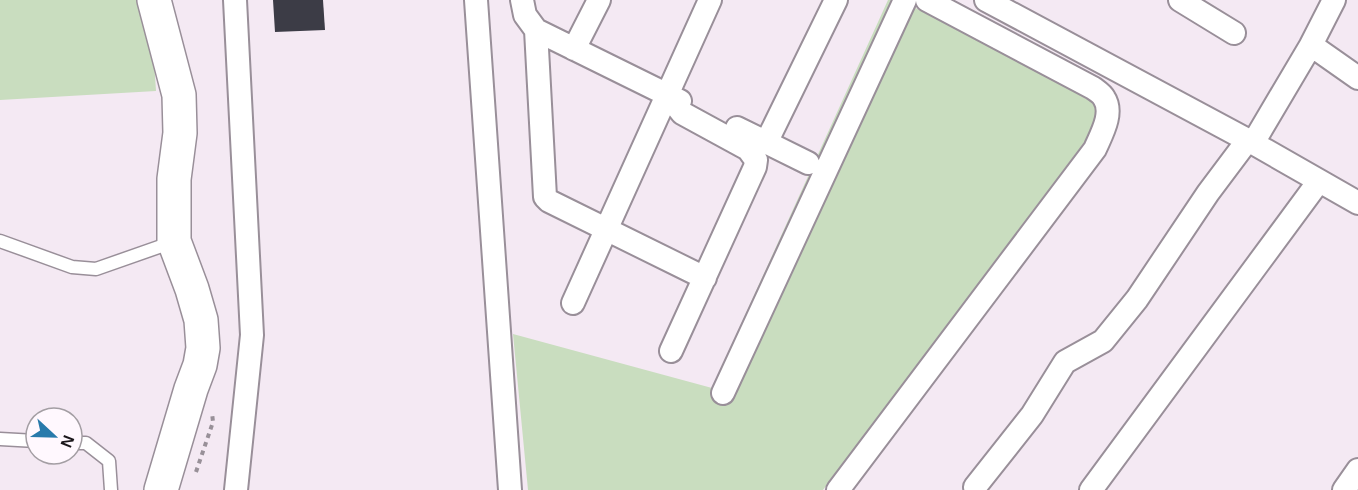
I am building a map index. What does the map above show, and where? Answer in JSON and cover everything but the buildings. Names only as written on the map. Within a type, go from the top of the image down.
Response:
[{"type":"street","points":[[154,0],[179,96],[180,133],[174,179],[174,242],[192,288],[201,320],[203,348],[200,365],[161,490]]},
{"type":"street","points":[[235,0],[252,335],[237,490]]},
{"type":"street","points":[[476,0],[510,490]]},
{"type":"street","points":[[522,0],[525,15],[536,30],[808,163]]},
{"type":"street","points":[[574,49],[599,0]]},
{"type":"street","points":[[573,303],[710,0]]},
{"type":"street","points":[[766,143],[836,0]]},
{"type":"street","points":[[723,393],[905,0]]},
{"type":"street","points":[[838,490],[1095,149],[1105,125],[1108,109],[1104,98],[1093,88],[927,0]]},
{"type":"street","points":[[986,0],[1023,9],[1358,203]]},
{"type":"street","points":[[1180,0],[1234,33]]},
{"type":"street","points":[[975,487],[1032,415],[1065,362],[1103,341],[1137,299],[1194,212],[1250,142],[1311,45],[1334,0]]},
{"type":"street","points":[[536,30],[545,197],[606,230],[705,278]]},
{"type":"street","points":[[1311,45],[1358,78]]},
{"type":"street","points":[[667,94],[682,112],[748,149],[756,160],[755,167],[671,351]]},
{"type":"street","points":[[1091,490],[1319,181]]},
{"type":"street","points":[[1344,490],[1358,470]]},
{"type":"lane","points":[[0,241],[72,267],[96,269],[174,242]]},
{"type":"lane","points":[[0,439],[24,440]]},
{"type":"lane","points":[[84,444],[109,461],[111,490]]},
{"type":"green space","points":[[0,0],[150,0],[156,91],[0,100]]},
{"type":"green space","points":[[888,0],[900,0],[1094,100],[1098,124],[823,490],[528,490],[513,334],[712,388]]}]
